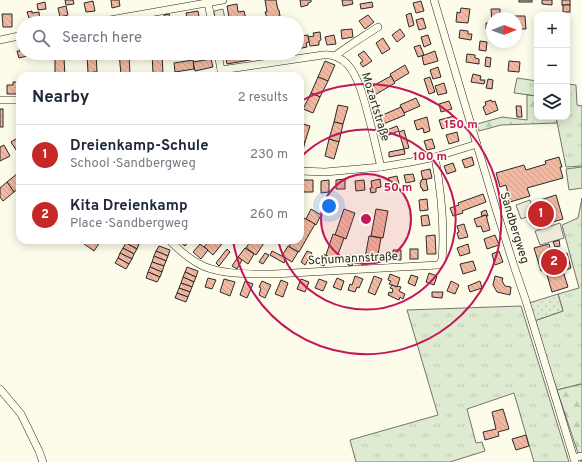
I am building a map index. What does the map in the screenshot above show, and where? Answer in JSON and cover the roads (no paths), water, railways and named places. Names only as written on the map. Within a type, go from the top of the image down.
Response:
[{"type":"street","points":[[125,16],[181,4],[208,3],[223,0]]},
{"type":"street","name":"Sandbergweg","points":[[434,0],[498,215],[526,301],[574,460]]},
{"type":"street","points":[[208,3],[211,16]]},
{"type":"street","points":[[304,58],[323,55],[335,56],[352,43],[378,27]]},
{"type":"street","points":[[0,40],[16,37]]},
{"type":"street","name":"Mozartstraße","points":[[335,56],[348,65],[358,82],[366,106],[381,167]]},
{"type":"street","points":[[219,60],[221,72]]},
{"type":"street","points":[[227,72],[295,60]]},
{"type":"street","points":[[0,100],[16,100]]},
{"type":"street","points":[[304,171],[325,172],[381,167],[435,157],[477,144]]},
{"type":"street","name":"Schumannstraße","points":[[173,244],[188,257],[203,266],[233,273],[274,274],[438,265],[442,260],[443,222],[440,187],[435,157]]},
{"type":"street","points":[[0,389],[21,414],[43,462]]},
{"type":"street","points":[[574,460],[582,456]]},
{"type":"place","name":"Dreienkamp-Schule","points":[[541,214]]},
{"type":"place","name":"Kita Dreienkamp","points":[[554,262]]}]
